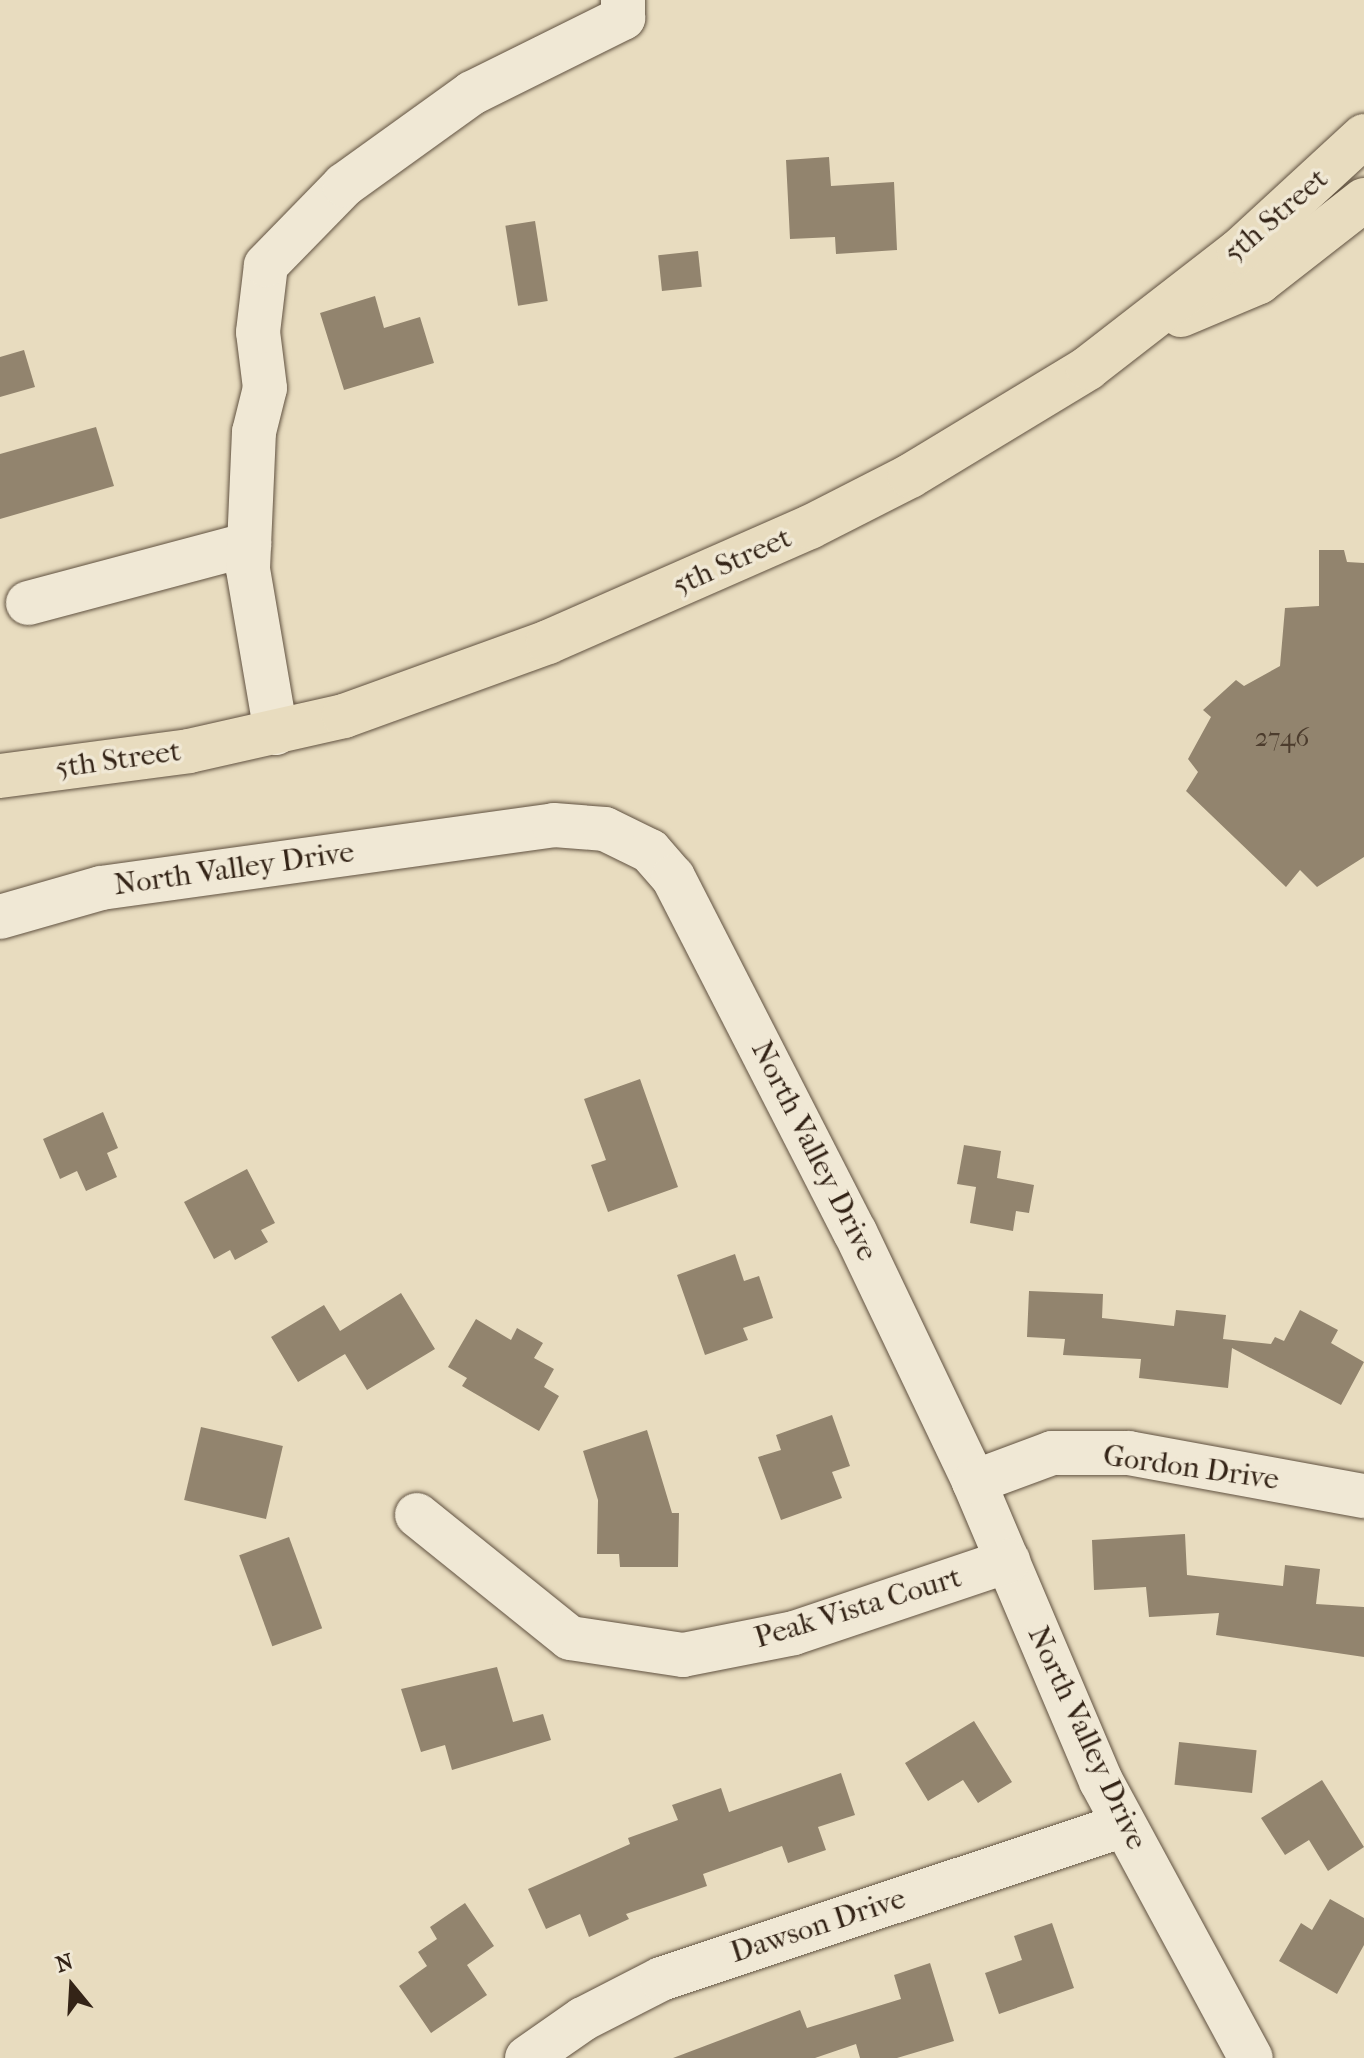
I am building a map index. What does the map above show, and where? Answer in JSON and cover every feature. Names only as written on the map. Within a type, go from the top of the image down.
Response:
[{"type":"main road","name":"5th Street","points":[[0,776],[276,733],[446,683],[810,527],[1006,421],[1131,337],[1239,251],[1364,136]]},
{"type":"main road","points":[[1131,337],[1259,282],[1364,200]]},
{"type":"street","points":[[276,733],[249,544],[254,432],[265,388],[258,332],[266,265],[344,185],[472,93],[623,18],[623,0]]},
{"type":"street","points":[[28,603],[249,544]]},
{"type":"street","name":"North Valley Drive","points":[[0,917],[101,888],[524,828],[582,825],[637,842],[673,877],[862,1245],[974,1482],[1123,1825],[1251,2058]]},
{"type":"street","name":"Gordon Drive","points":[[974,1482],[1052,1453],[1129,1453],[1364,1496]]},
{"type":"street","name":"Peak Vista Court","points":[[417,1515],[570,1638],[683,1655],[794,1633],[1008,1561]]},
{"type":"street","name":"Dawson Drive","points":[[527,2058],[583,2019],[661,1979],[1123,1825]]},
{"type":"building","points":[[829,157],[831,186],[894,182],[897,250],[836,254],[835,237],[790,239],[786,160]]},
{"type":"building","points":[[535,221],[548,301],[518,306],[505,226]]},
{"type":"building","points":[[698,251],[702,287],[662,291],[658,255]]},
{"type":"building","points":[[375,296],[384,328],[420,317],[434,363],[344,390],[320,313]]},
{"type":"building","points":[[24,350],[35,387],[0,397],[0,357]]},
{"type":"building","points":[[96,427],[114,486],[0,519],[0,454]]},
{"type":"building","points":[[1319,550],[1344,550],[1347,562],[1364,563],[1364,857],[1317,887],[1300,870],[1286,887],[1186,791],[1198,772],[1188,759],[1211,717],[1203,710],[1236,680],[1244,686],[1280,666],[1285,608],[1319,606]]},
{"type":"building","points":[[640,1079],[678,1187],[608,1212],[591,1165],[606,1160],[584,1099]]},
{"type":"building","points":[[103,1112],[118,1148],[107,1153],[117,1177],[86,1191],[77,1171],[60,1179],[43,1139]]},
{"type":"building","points":[[964,1145],[1001,1151],[997,1178],[1034,1185],[1029,1213],[1016,1211],[1013,1231],[970,1223],[976,1187],[957,1184]]},
{"type":"building","points":[[247,1169],[275,1223],[261,1230],[268,1242],[235,1260],[230,1250],[214,1259],[184,1202]]},
{"type":"building","points":[[735,1254],[744,1281],[759,1276],[773,1318],[743,1328],[748,1340],[705,1355],[677,1275]]},
{"type":"building","points":[[1029,1291],[1103,1294],[1102,1318],[1174,1326],[1176,1310],[1226,1315],[1223,1339],[1271,1344],[1275,1337],[1284,1341],[1300,1310],[1338,1330],[1331,1343],[1364,1362],[1341,1405],[1232,1348],[1228,1388],[1139,1378],[1141,1359],[1063,1355],[1065,1339],[1027,1337]]},
{"type":"building","points":[[401,1293],[435,1349],[367,1390],[345,1354],[298,1382],[271,1337],[324,1305],[340,1331]]},
{"type":"building","points":[[476,1319],[511,1340],[517,1328],[543,1343],[534,1358],[554,1369],[544,1387],[559,1396],[539,1431],[462,1386],[467,1378],[448,1367]]},
{"type":"building","points":[[832,1415],[850,1466],[832,1472],[842,1498],[781,1520],[758,1457],[781,1450],[776,1435]]},
{"type":"building","points":[[201,1427],[283,1446],[266,1519],[184,1500]]},
{"type":"building","points":[[647,1430],[672,1513],[679,1513],[678,1567],[620,1567],[619,1554],[597,1554],[598,1500],[583,1451]]},
{"type":"building","points":[[1185,1534],[1187,1575],[1283,1586],[1285,1565],[1320,1569],[1316,1604],[1364,1607],[1364,1657],[1216,1635],[1219,1613],[1149,1617],[1146,1587],[1094,1590],[1092,1540]]},
{"type":"building","points":[[289,1537],[322,1628],[272,1646],[239,1555]]},
{"type":"building","points":[[497,1667],[513,1722],[543,1714],[551,1740],[452,1770],[445,1745],[421,1752],[401,1689]]},
{"type":"building","points":[[974,1721],[1012,1782],[978,1803],[963,1780],[928,1801],[905,1763]]},
{"type":"building","points":[[1179,1742],[1257,1750],[1252,1793],[1175,1785]]},
{"type":"building","points":[[841,1773],[855,1815],[818,1827],[826,1850],[788,1863],[782,1846],[703,1874],[707,1886],[626,1914],[629,1919],[589,1937],[580,1914],[546,1929],[528,1889],[630,1844],[628,1838],[678,1820],[672,1805],[721,1788],[729,1812]]},
{"type":"building","points":[[1322,1780],[1364,1847],[1328,1871],[1309,1840],[1285,1855],[1261,1818]]},
{"type":"building","points":[[1330,1899],[1364,1918],[1364,1945],[1337,1994],[1279,1961],[1301,1923],[1312,1930]]},
{"type":"building","points":[[465,1903],[494,1946],[467,1965],[487,1995],[431,2033],[399,1986],[427,1966],[418,1952],[437,1939],[430,1927]]},
{"type":"building","points":[[1052,1923],[1074,1988],[999,2014],[985,1973],[1022,1960],[1014,1936]]},
{"type":"building","points":[[930,1963],[954,2041],[897,2058],[860,2058],[856,2044],[815,2058],[673,2058],[800,2010],[807,2028],[901,1999],[894,1975]]}]
